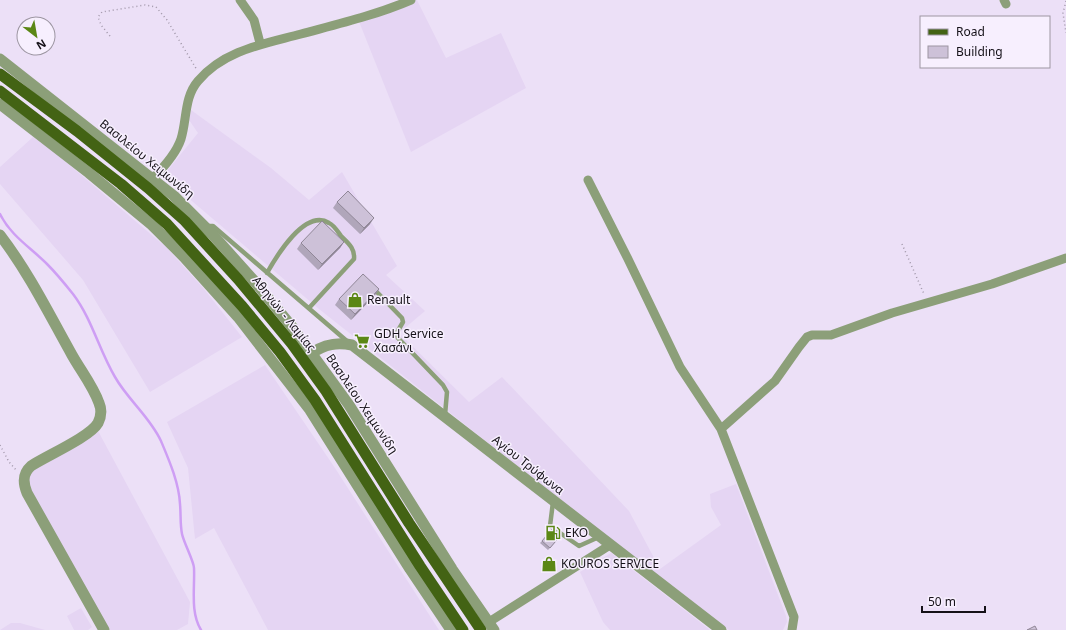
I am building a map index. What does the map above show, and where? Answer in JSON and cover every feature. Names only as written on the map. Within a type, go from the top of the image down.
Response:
[{"type":"main road","name":"Αθηνών - Λαμίας","points":[[0,74],[72,127],[148,188],[186,221],[234,274],[292,344],[326,391],[409,523],[488,627]]},
{"type":"main road","points":[[0,91],[121,184],[167,224],[237,301],[272,343],[315,400],[420,566],[463,630]]},
{"type":"street","points":[[240,0],[254,20],[260,43]]},
{"type":"street","points":[[153,178],[164,166],[181,140],[187,104],[196,82],[227,58],[260,43],[376,12],[411,0]]},
{"type":"street","name":"Βασιλείου Χειμωνίδη","points":[[0,59],[153,178],[204,226],[266,295],[312,353],[350,405],[488,627]]},
{"type":"street","points":[[0,104],[89,173],[152,225],[184,257],[238,318],[310,410],[403,558],[451,630]]},
{"type":"street","points":[[588,180],[680,367],[721,429],[794,617],[792,630]]},
{"type":"street","points":[[0,235],[30,277],[79,367],[94,391],[101,408],[97,425],[31,466],[24,476],[23,483],[27,493],[104,630]]},
{"type":"street","points":[[721,429],[775,381],[807,337],[812,335],[831,335],[927,302],[992,284],[1066,258]]},
{"type":"street","points":[[312,353],[329,345],[339,343],[352,345]]},
{"type":"street","name":"Αγίου Τρύφωνα","points":[[352,345],[721,630]]},
{"type":"street","points":[[488,627],[610,545]]},
{"type":"lane","points":[[267,273],[283,246],[293,234],[317,221],[329,223],[354,249],[354,259],[309,308]]},
{"type":"lane","points":[[204,226],[213,226],[352,345]]},
{"type":"lane","points":[[368,283],[402,318],[403,322],[396,334],[398,338],[443,385],[447,392],[445,416]]},
{"type":"lane","points":[[553,500],[550,526],[579,546],[599,537]]},
{"type":"path","points":[[1066,1],[1063,13],[1066,32]]},
{"type":"path","points":[[110,36],[101,25],[98,17],[102,12],[145,4],[156,7],[167,20],[202,76]]},
{"type":"path","points":[[902,244],[921,284],[927,302]]},
{"type":"path","points":[[0,445],[12,466],[24,476]]},
{"type":"shaded area","points":[[417,0],[446,58],[501,33],[526,88],[411,152],[358,19]]},
{"type":"shaded area","points":[[191,110],[271,168],[309,200],[342,172],[397,266],[386,275],[425,311],[399,333],[469,402],[502,377],[629,511],[660,569],[721,525],[711,507],[710,494],[736,484],[786,616],[787,622],[783,630],[729,630],[593,526],[319,309],[166,179],[163,176],[198,133],[189,120]]},
{"type":"shaded area","points":[[33,137],[53,151],[167,248],[204,289],[242,337],[150,392],[83,280],[0,184],[0,167]]},
{"type":"shaded area","points":[[265,365],[335,468],[439,630],[268,630],[214,528],[195,539],[188,468],[167,422]]},
{"type":"shaded area","points":[[97,429],[190,602],[188,624],[177,630],[105,630],[30,491],[28,481],[29,473]]},
{"type":"shaded area","points":[[611,553],[710,630],[610,630],[603,622],[580,572]]},
{"type":"shaded area","points":[[81,608],[92,627],[88,630],[74,630],[67,616]]},
{"type":"shaded area","points":[[11,623],[20,623],[45,630],[0,630]]},
{"type":"building","points":[[348,191],[374,218],[364,228],[337,202]]},
{"type":"building","points":[[322,221],[344,242],[322,264],[301,243]]},
{"type":"building","name":"Renault","points":[[363,274],[379,289],[355,314],[339,299]]},
{"type":"building","points":[[552,529],[561,535],[550,548],[542,541]]},
{"type":"building","points":[[1035,626],[1037,630],[1027,630]]},
{"type":"waterway","points":[[0,214],[4,222],[15,235],[47,264],[73,294],[90,324],[109,367],[120,385],[151,424],[161,441],[178,488],[181,530],[194,565],[194,608],[195,616],[201,630]]},
{"type":"place","name":"Renault","points":[[355,300]]},
{"type":"place","name":"GDH Service Χασάνι","points":[[362,341]]},
{"type":"place","name":"EKO","points":[[553,533]]},
{"type":"place","name":"KOUROS SERVICE","points":[[549,564]]}]
